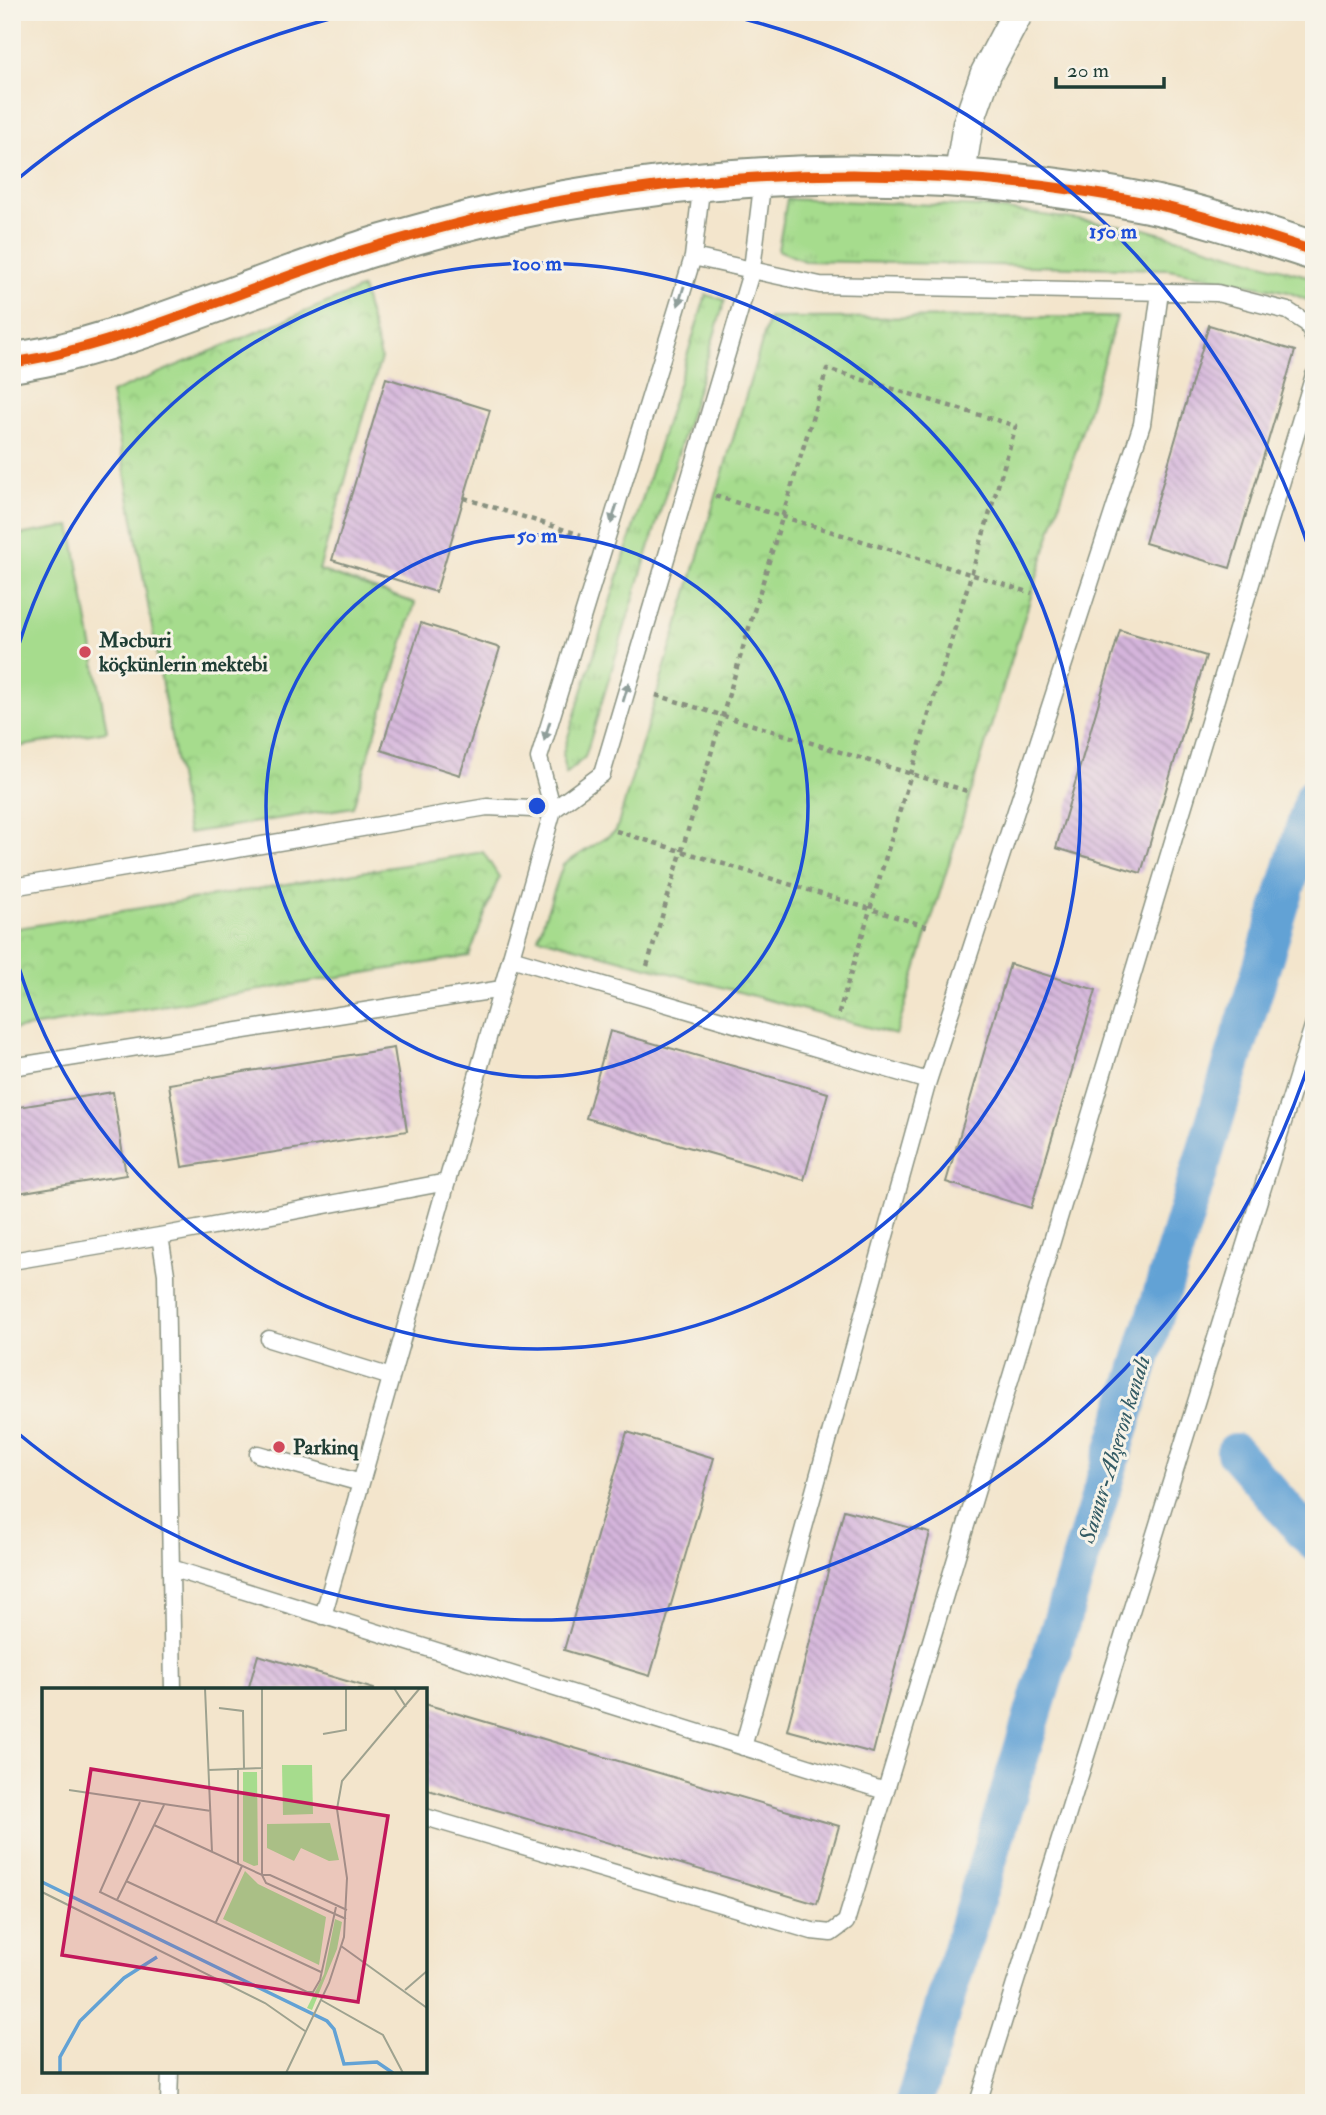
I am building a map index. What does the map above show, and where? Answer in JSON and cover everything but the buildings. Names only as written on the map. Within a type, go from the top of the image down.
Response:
[{"type":"street","points":[[960,180],[972,111],[986,73],[1018,12]]},
{"type":"street","points":[[12,363],[65,352],[127,333],[371,247],[477,218],[566,200],[702,182],[890,174],[1013,184],[1153,204],[1225,222],[1314,251]]},
{"type":"lane","points":[[12,887],[487,807],[553,810],[602,774],[752,269],[763,178]]},
{"type":"lane","points":[[323,1616],[553,810],[539,758],[694,257],[702,182]]},
{"type":"lane","points":[[694,257],[820,285],[1217,293],[1288,311],[1308,324],[1314,340]]},
{"type":"lane","points":[[743,1747],[928,1081],[1142,424],[1160,292]]},
{"type":"lane","points":[[427,1818],[812,1931],[831,1933],[846,1922],[1314,375]]},
{"type":"lane","points":[[510,958],[928,1081]]},
{"type":"lane","points":[[12,1067],[502,989]]},
{"type":"lane","points":[[978,2103],[1314,1023]]},
{"type":"lane","points":[[12,1261],[447,1182]]},
{"type":"lane","points":[[160,1236],[166,1274],[173,1688]]},
{"type":"lane","points":[[270,1339],[391,1377]]},
{"type":"lane","points":[[258,1454],[361,1483]]},
{"type":"lane","points":[[171,1568],[885,1791]]},
{"type":"lane","points":[[170,2073],[170,2103]]},
{"type":"path","points":[[647,966],[827,369],[1016,426],[837,1019]]},
{"type":"path","points":[[716,496],[1032,593]]},
{"type":"path","points":[[464,498],[605,543]]},
{"type":"path","points":[[656,695],[970,792]]},
{"type":"path","points":[[616,831],[929,927]]},
{"type":"green space","points":[[787,199],[985,207],[1145,229],[1314,278],[1314,303],[1288,292],[1169,269],[804,261],[778,250]]},
{"type":"green space","points":[[362,288],[381,358],[319,570],[415,603],[353,807],[188,833],[111,393]]},
{"type":"green space","points":[[706,295],[725,300],[585,757],[566,774],[563,753]]},
{"type":"green space","points":[[1117,317],[896,1035],[538,937],[563,865],[616,831],[769,318]]},
{"type":"green space","points":[[71,526],[107,731],[12,748],[12,536]]},
{"type":"green space","points":[[483,852],[499,877],[469,956],[12,1030],[12,929]]},
{"type":"waterway","name":"Samur-Abşeron kanalı","points":[[914,2103],[1314,796]]},
{"type":"waterway","points":[[1235,1452],[1314,1542]]},
{"type":"cycle path","points":[[12,363],[59,354],[122,336],[355,252],[447,226],[565,200],[710,181],[859,175],[1008,182],[1153,204],[1314,251]]},
{"type":"place","name":"Məcburi köçkünlerin mektebi","points":[[85,652]]},
{"type":"place","name":"Parkinq","points":[[279,1447]]}]
